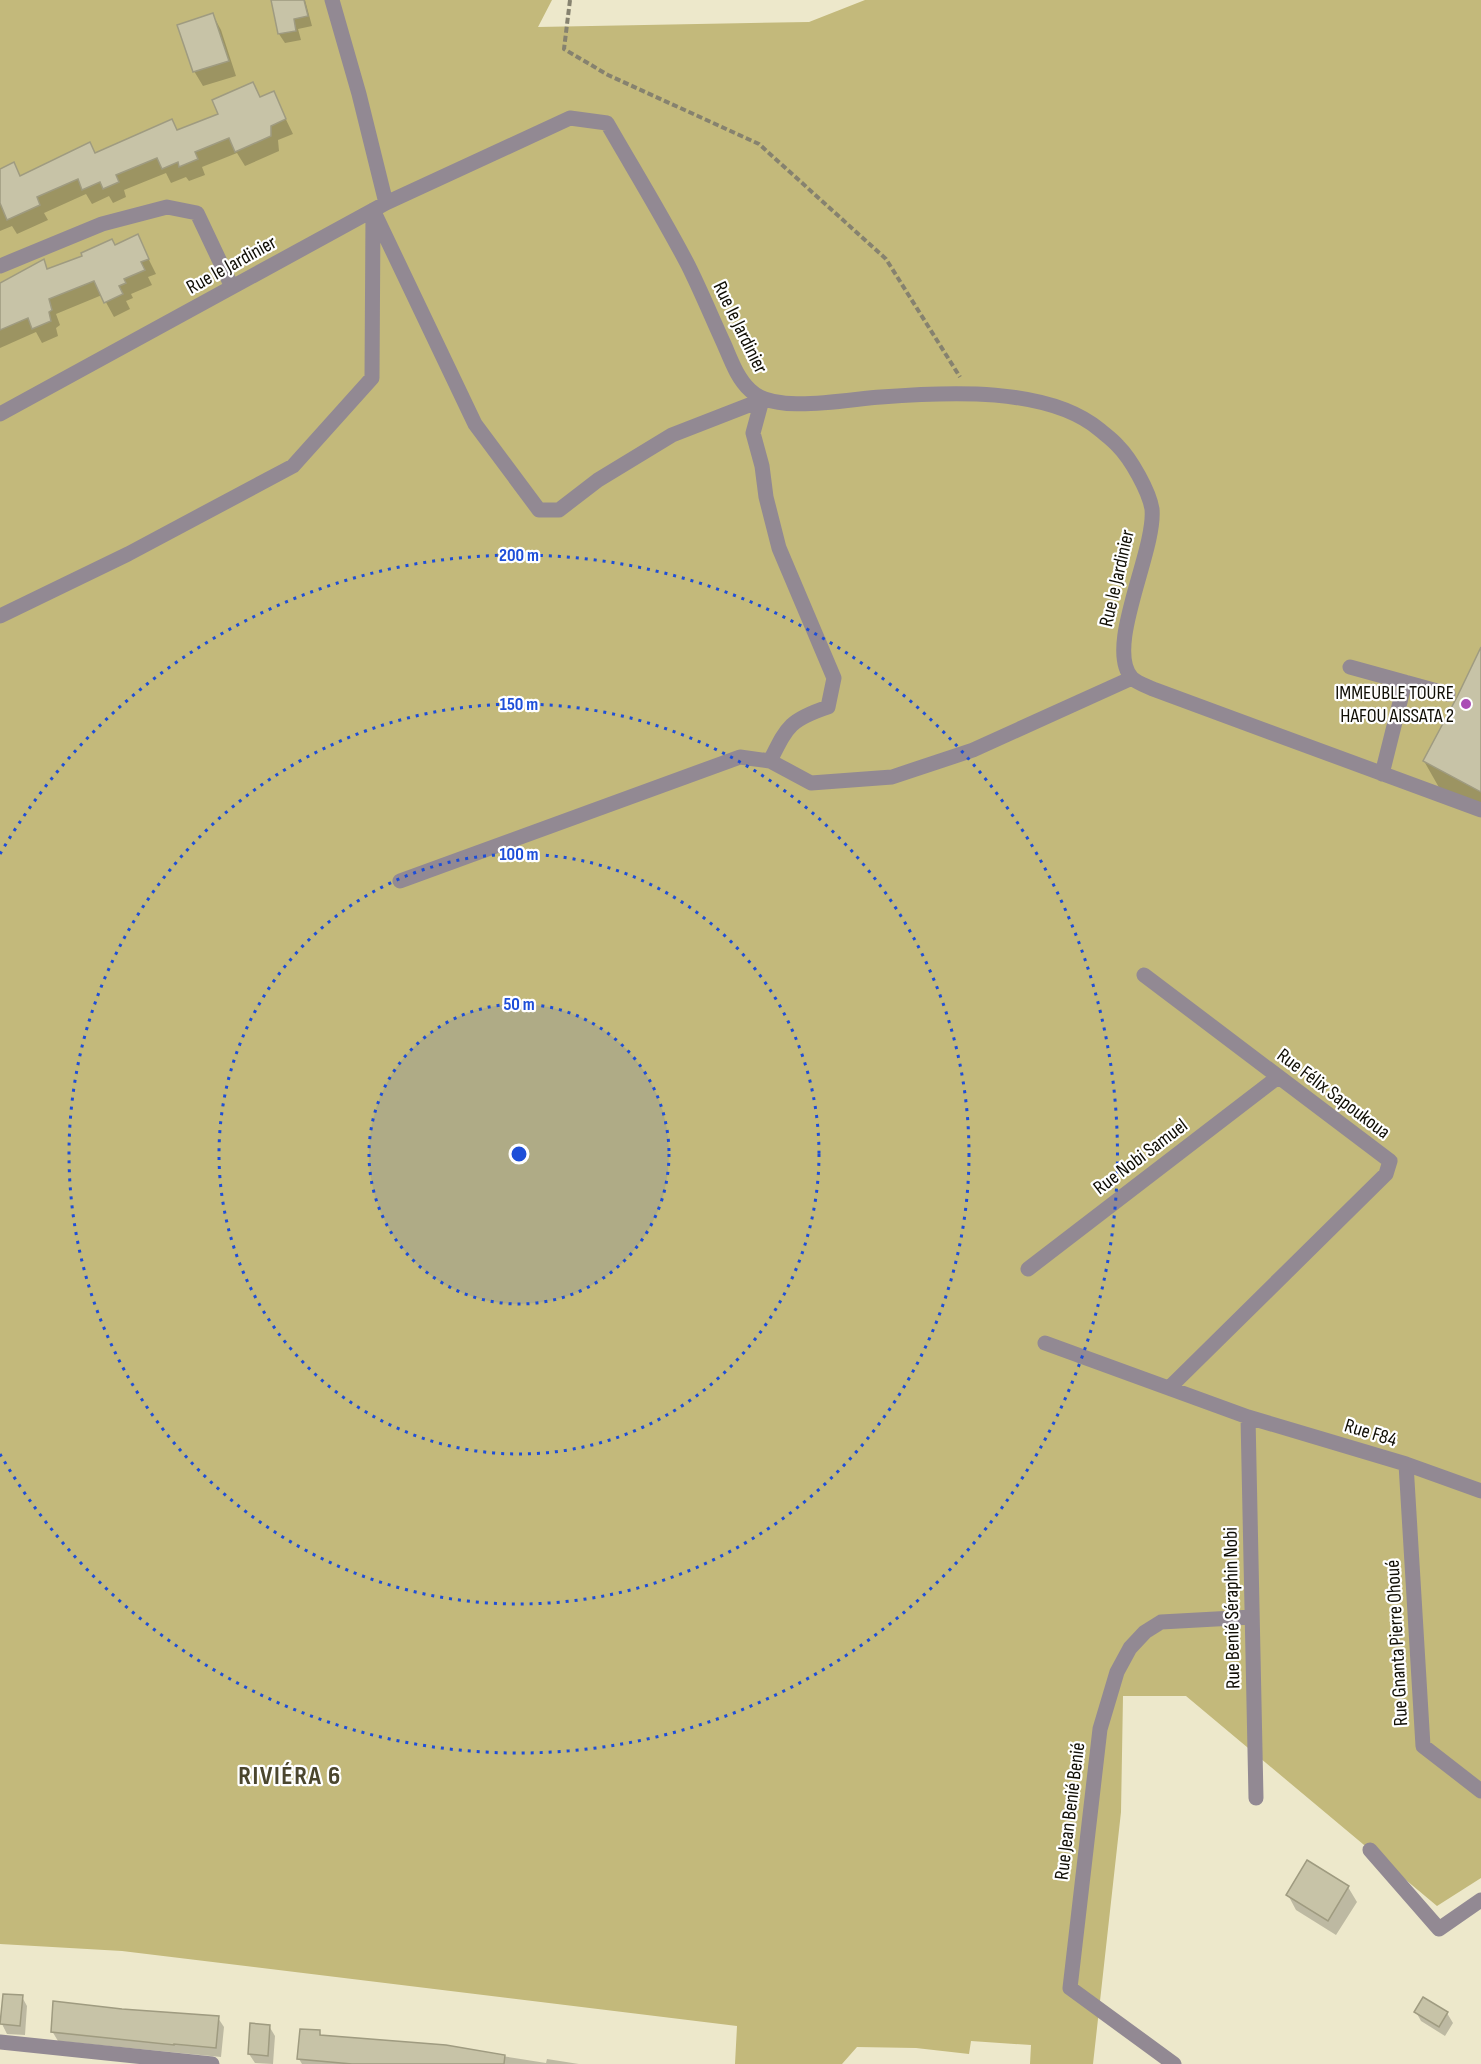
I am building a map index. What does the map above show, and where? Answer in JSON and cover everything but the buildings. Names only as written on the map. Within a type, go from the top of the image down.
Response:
[{"type":"street","points":[[0,616],[128,554],[293,466],[372,378],[379,206],[359,94],[332,0]]},
{"type":"street","name":"Rue le Jardinier","points":[[0,414],[379,206],[570,118],[607,123],[688,266],[735,369],[749,390],[762,400],[791,405],[883,397],[970,393],[1015,397],[1055,407],[1090,422],[1120,447],[1141,479],[1152,509],[1149,539],[1124,637],[1123,654],[1132,678]]},
{"type":"street","points":[[379,206],[475,424],[539,510],[560,510],[598,480],[672,435],[762,400]]},
{"type":"street","points":[[0,266],[102,224],[167,207],[196,213],[232,287]]},
{"type":"street","points":[[762,400],[753,433],[778,548],[834,678],[828,707],[804,715],[787,728],[770,761]]},
{"type":"street","points":[[1350,667],[1448,694]]},
{"type":"street","points":[[400,881],[740,757],[770,761],[811,783],[892,777],[973,750],[1132,678],[1153,689],[1481,810]]},
{"type":"street","points":[[1382,774],[1405,682]]},
{"type":"street","name":"Rue Félix Sapoukoua","points":[[1144,975],[1390,1161],[1386,1174],[1169,1388]]},
{"type":"street","name":"Rue Nobi Samuel","points":[[1028,1269],[1278,1077]]},
{"type":"street","name":"Rue F84","points":[[1045,1343],[1248,1417],[1406,1464],[1481,1491]]},
{"type":"street","name":"Rue Benié Séraphin Nobi","points":[[1248,1417],[1256,1798]]},
{"type":"street","name":"Rue Gnanta Pierre Ohoué","points":[[1406,1464],[1423,1746],[1481,1791]]},
{"type":"street","name":"Rue Jean Benié Benié","points":[[1173,2064],[1070,1988],[1100,1729],[1117,1672],[1130,1648],[1145,1632],[1161,1622],[1252,1617]]},
{"type":"street","points":[[1370,1850],[1439,1929],[1481,1900]]},
{"type":"street","points":[[0,2042],[212,2064]]},
{"type":"path","points":[[570,0],[564,49],[608,75],[759,144],[886,259],[970,393]]},
{"type":"shaded area","points":[[0,0],[552,0],[538,27],[809,22],[865,0],[1481,0],[1481,1878],[1437,1906],[1186,1696],[1123,1696],[1121,1812],[1093,2064],[1030,2064],[1031,2045],[971,2041],[969,2054],[916,2048],[857,2047],[842,2064],[735,2064],[737,2026],[122,1951],[0,1944]]},
{"type":"place","name":"IMMEUBLE TOURE HAFOU AISSATA 2","points":[[1466,704]]},
{"type":"district","name":"RIVIÉRA 6","points":[[290,1775]]}]
